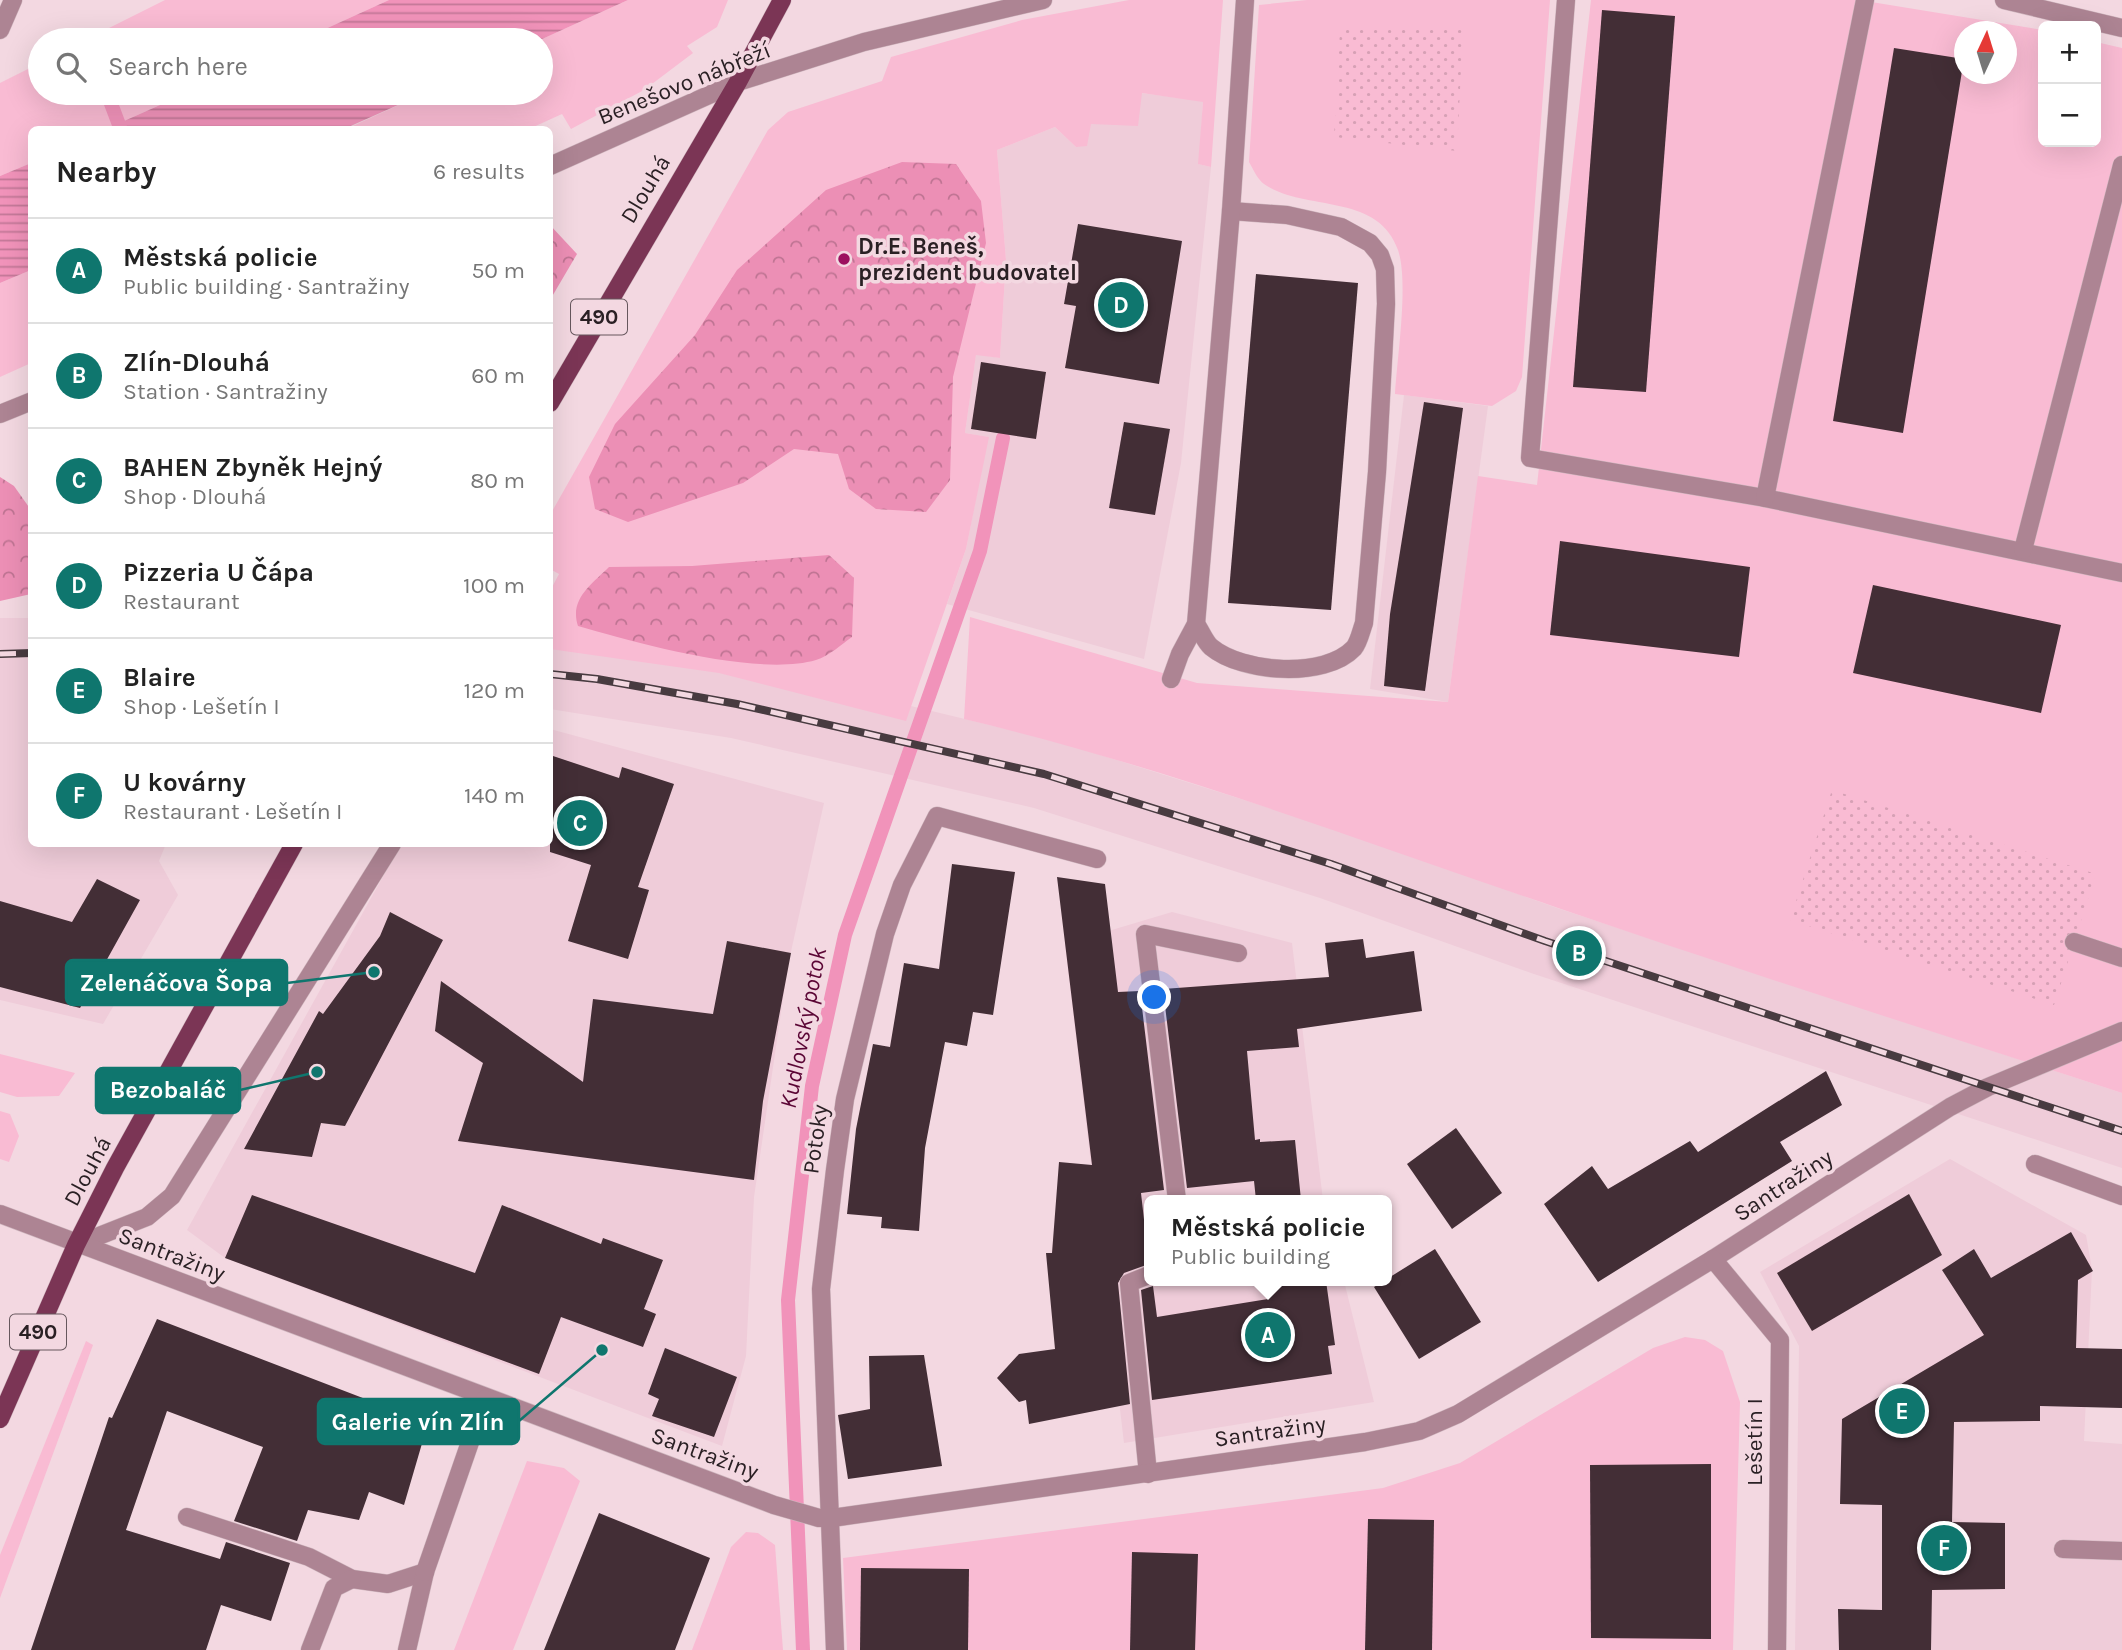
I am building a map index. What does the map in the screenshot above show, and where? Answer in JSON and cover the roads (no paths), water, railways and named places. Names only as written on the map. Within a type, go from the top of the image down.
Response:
[{"type":"main road","name":"Dlouhá","points":[[553,398],[738,82],[782,0]]},
{"type":"main road","name":"Dlouhá","points":[[0,1419],[76,1245],[292,847]]},
{"type":"street","points":[[0,30],[13,0]]},
{"type":"street","name":"Benešovo nábřeží","points":[[553,165],[738,82],[864,42],[1043,0]]},
{"type":"street","points":[[1171,679],[1180,654],[1196,624],[1231,211],[1245,0]]},
{"type":"street","points":[[1566,0],[1531,458],[1765,498],[2122,573]]},
{"type":"street","points":[[1765,498],[1865,0]]},
{"type":"street","points":[[2004,0],[2122,28]]},
{"type":"street","points":[[2022,550],[2122,165]]},
{"type":"street","points":[[1196,624],[1210,646],[1247,664],[1308,668],[1339,660],[1356,646],[1364,623],[1377,472],[1387,304],[1385,269],[1380,255],[1355,233],[1319,220],[1231,211]]},
{"type":"street","points":[[0,414],[28,403]]},
{"type":"street","name":"Potoky","points":[[835,1650],[825,1518],[821,1289],[845,1099],[885,934],[902,885],[937,816],[1097,859]]},
{"type":"street","points":[[76,1245],[147,1217],[172,1196],[390,847]]},
{"type":"street","points":[[1176,1195],[1145,934],[1238,953]]},
{"type":"street","points":[[2074,942],[2122,958]]},
{"type":"street","name":"Santražiny","points":[[0,1214],[485,1399],[774,1505],[825,1518],[1365,1442],[1433,1426],[1458,1414],[1713,1259],[1950,1107],[1988,1087],[2122,1031]]},
{"type":"street","points":[[2035,1164],[2122,1196]]},
{"type":"street","name":"Lešetín I","points":[[1713,1259],[1780,1340],[1777,1650]]},
{"type":"street","points":[[1144,1277],[1129,1283],[1148,1474]]},
{"type":"street","points":[[407,1650],[425,1572],[485,1399]]},
{"type":"street","points":[[187,1517],[309,1557],[352,1578],[388,1584],[425,1572]]},
{"type":"street","points":[[2063,1549],[2122,1551]]},
{"type":"street","points":[[310,1650],[334,1588],[352,1578]]},
{"type":"waterway","points":[[112,105],[119,126]]},
{"type":"waterway","name":"Kudlovský potok","points":[[803,1650],[788,1300],[812,1086],[845,935],[980,551],[1003,438]]},
{"type":"railway","points":[[0,654],[28,653]]},
{"type":"railway","points":[[553,674],[597,679],[737,704],[1044,774],[1331,864],[1545,941],[2122,1131]]},
{"type":"place","name":"Dr.E. Beneš, prezident budovatel","points":[[844,259]]},
{"type":"place","name":"Pizzeria U Čápa","points":[[1121,305]]},
{"type":"place","name":"BAHEN Zbyněk Hejný","points":[[580,823]]},
{"type":"place","name":"Zlín-Dlouhá","points":[[1579,953]]},
{"type":"place","name":"Zelenáčova Šopa","points":[[374,972]]},
{"type":"place","name":"Bezobaláč","points":[[317,1072]]},
{"type":"place","name":"Městská policie","points":[[1268,1335]]},
{"type":"place","name":"Galerie vín Zlín","points":[[602,1350]]},
{"type":"place","name":"Blaire","points":[[1902,1411]]},
{"type":"place","name":"U kovárny","points":[[1944,1548]]}]
